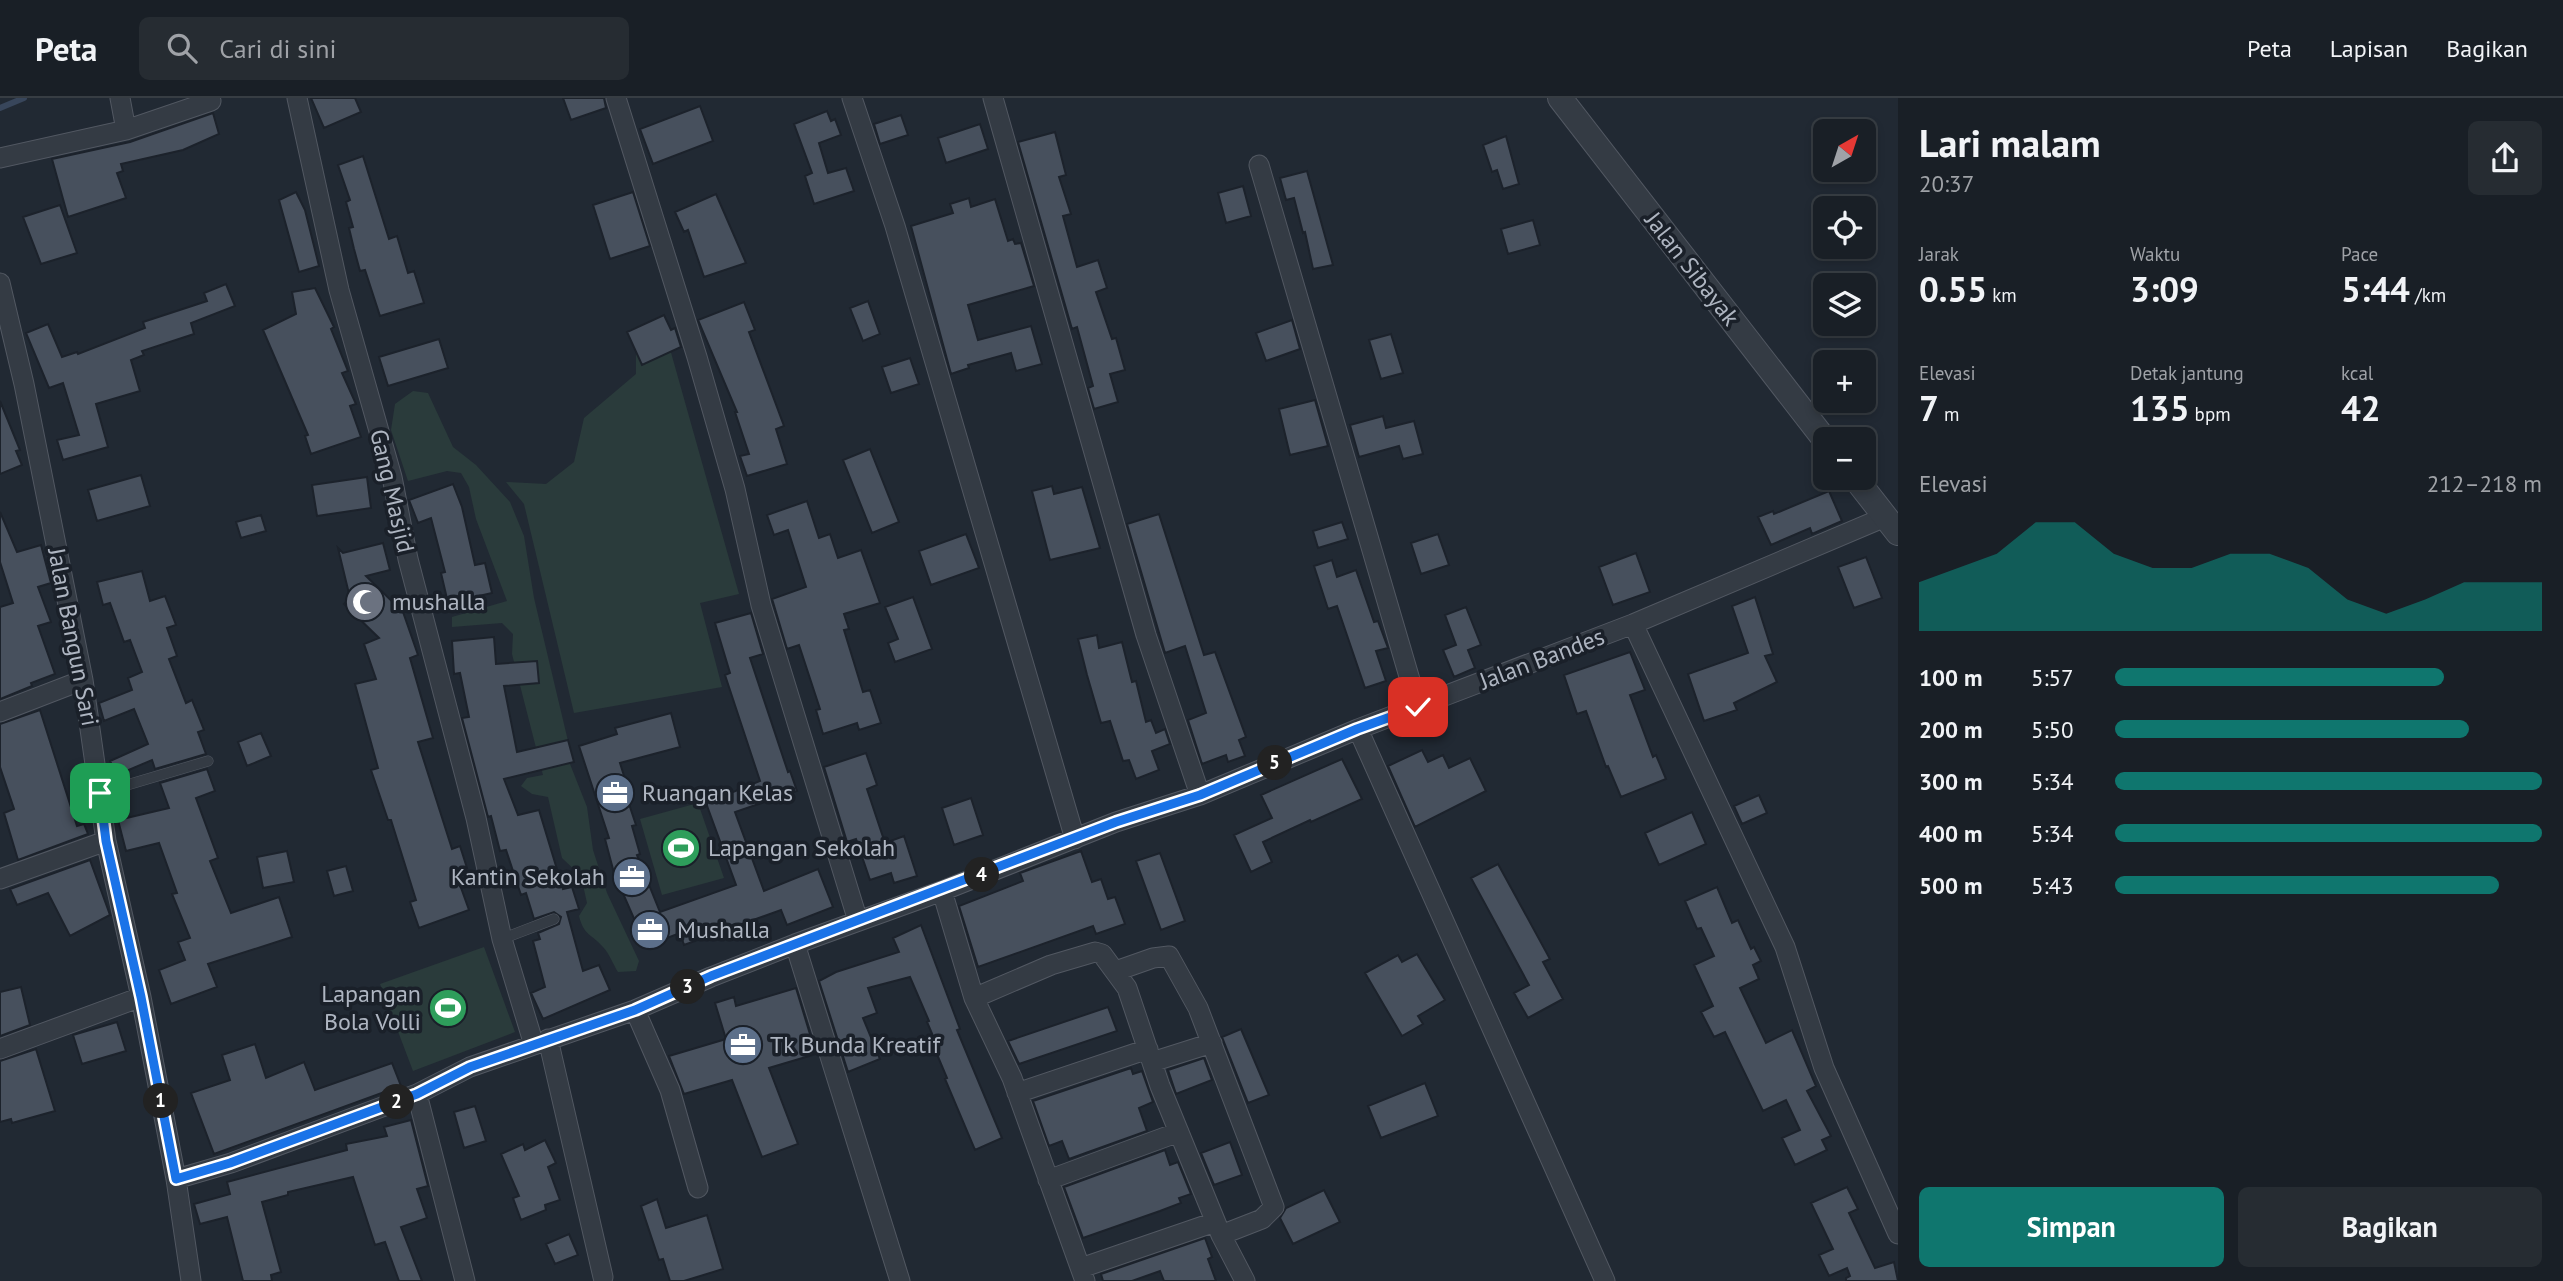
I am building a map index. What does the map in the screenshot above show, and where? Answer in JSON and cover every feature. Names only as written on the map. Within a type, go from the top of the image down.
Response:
[{"type":"street","points":[[120,98],[126,130]]},
{"type":"street","name":"Gang Masjid","points":[[297,98],[338,290],[392,477],[408,559],[476,818],[502,939],[541,1042],[603,1277]]},
{"type":"street","points":[[617,98],[735,489],[761,605],[858,921]]},
{"type":"street","points":[[852,98],[895,226],[1075,839]]},
{"type":"street","points":[[993,98],[1146,635],[1200,795]]},
{"type":"street","name":"Jalan Sibayak","points":[[1560,98],[1815,427]]},
{"type":"street","points":[[0,158],[126,130],[211,101]]},
{"type":"street","points":[[1259,165],[1418,707]]},
{"type":"street","name":"Jalan Bangun Sari","points":[[0,283],[24,384],[83,680],[106,841],[141,997],[176,1179],[191,1281]]},
{"type":"street","points":[[1864,490],[1892,525]]},
{"type":"street","name":"Jalan Bandes","points":[[176,1179],[230,1163],[417,1094],[470,1067],[635,1010],[711,976],[795,944],[942,891],[1116,822],[1200,795],[1357,729],[1892,525]]},
{"type":"street","points":[[1633,624],[1785,947],[1824,1068],[1898,1234]]},
{"type":"street","points":[[0,712],[83,680]]},
{"type":"street","points":[[1357,729],[1605,1281]]},
{"type":"street","points":[[0,879],[106,841]]},
{"type":"street","points":[[942,891],[974,998],[1017,1093],[1083,1275],[1218,1228],[1262,1219],[1274,1208],[1198,1008],[1169,956],[1153,958],[1116,971]]},
{"type":"street","points":[[795,944],[900,1281]]},
{"type":"street","points":[[974,998],[1051,965],[1095,952],[1102,954],[1127,988],[1179,1132],[1218,1228],[1245,1281]]},
{"type":"street","points":[[0,1049],[141,997]]},
{"type":"street","points":[[635,1010],[670,1090],[698,1188]]},
{"type":"street","points":[[1017,1093],[1150,1055],[1212,1043]]},
{"type":"street","points":[[417,1094],[465,1281]]},
{"type":"street","points":[[1048,1180],[1179,1132]]},
{"type":"lane","points":[[100,793],[208,761]]},
{"type":"lane","points":[[502,939],[554,919]]},
{"type":"shaded area","points":[[661,317],[739,594],[700,603],[722,687],[574,713],[524,504],[506,482],[546,484],[574,462],[584,418],[636,374],[636,342],[629,330]]},
{"type":"shaded area","points":[[413,391],[428,393],[453,447],[476,465],[510,502],[524,536],[534,598],[568,741],[570,764],[587,807],[593,850],[607,893],[639,961],[636,971],[618,972],[605,949],[583,927],[579,916],[587,903],[581,876],[562,858],[548,797],[532,794],[521,786],[527,778],[543,775],[512,654],[513,634],[502,623],[452,627],[452,617],[507,601],[476,519],[469,487],[461,473],[447,471],[408,481],[391,430],[395,404]]},
{"type":"shaded area","name":"Lapangan Sekolah","points":[[698,803],[724,878],[662,895],[640,819]]},
{"type":"shaded area","name":"Lapangan Bola Volli","points":[[484,947],[515,1032],[413,1071],[380,984]]},
{"type":"building","points":[[311,98],[355,98],[361,112],[324,128]]},
{"type":"building","points":[[563,98],[604,98],[606,108],[571,120]]},
{"type":"building","points":[[700,106],[713,141],[653,164],[640,129]]},
{"type":"building","points":[[827,111],[831,121],[835,119],[841,135],[819,143],[828,173],[846,168],[854,191],[814,204],[805,176],[812,173],[794,124]]},
{"type":"building","points":[[213,113],[219,134],[183,150],[121,164],[123,171],[117,173],[126,198],[68,217],[52,159],[130,142]]},
{"type":"building","points":[[901,115],[908,135],[880,144],[874,124]]},
{"type":"building","points":[[980,124],[988,149],[946,163],[938,138]]},
{"type":"building","points":[[1055,132],[1066,175],[1059,177],[1071,214],[1063,216],[1077,267],[1098,260],[1107,288],[1096,292],[1112,339],[1116,338],[1125,370],[1110,374],[1118,402],[1094,409],[1088,388],[1093,386],[1077,327],[1072,329],[1018,142]]},
{"type":"building","points":[[1506,136],[1519,184],[1503,189],[1497,170],[1492,172],[1483,145]]},
{"type":"building","points":[[363,156],[389,239],[397,236],[408,273],[414,271],[424,303],[380,316],[365,270],[360,271],[349,228],[353,227],[346,202],[350,200],[338,165]]},
{"type":"building","points":[[1307,171],[1333,265],[1313,269],[1294,198],[1286,200],[1280,178]]},
{"type":"building","points":[[1243,186],[1251,216],[1226,223],[1218,193]]},
{"type":"building","points":[[296,192],[305,210],[319,266],[299,272],[279,200]]},
{"type":"building","points":[[633,192],[650,246],[610,259],[593,205]]},
{"type":"building","points":[[716,194],[746,263],[704,277],[688,230],[684,232],[675,212]]},
{"type":"building","points":[[969,198],[971,207],[995,199],[1008,241],[1013,239],[1015,244],[1021,243],[1034,286],[968,305],[978,340],[1031,326],[1042,364],[1016,371],[1011,353],[968,365],[969,368],[951,374],[911,226],[953,213],[950,204]]},
{"type":"building","points":[[60,205],[77,253],[41,264],[23,217]]},
{"type":"building","points":[[1533,220],[1540,245],[1508,254],[1501,229]]},
{"type":"building","points":[[226,284],[235,306],[191,323],[194,334],[142,351],[144,355],[131,360],[140,391],[96,404],[108,447],[63,460],[57,440],[79,435],[63,383],[49,388],[26,333],[48,324],[62,357],[77,352],[78,354],[145,328],[143,322],[207,301],[204,293]]},
{"type":"building","points":[[315,288],[334,327],[331,329],[348,371],[342,373],[356,404],[350,406],[361,437],[311,454],[305,436],[308,435],[263,330],[296,314],[292,292]]},
{"type":"building","points":[[868,301],[880,334],[863,341],[850,308]]},
{"type":"building","points":[[744,302],[755,330],[749,332],[784,426],[776,429],[787,464],[747,476],[740,456],[749,454],[737,412],[698,320]]},
{"type":"building","points":[[664,315],[671,330],[675,328],[681,347],[642,365],[627,332]]},
{"type":"building","points":[[1292,320],[1300,349],[1266,361],[1256,333]]},
{"type":"building","points":[[1391,334],[1403,373],[1381,379],[1369,340]]},
{"type":"building","points":[[439,339],[448,368],[388,386],[379,357]]},
{"type":"building","points":[[910,358],[919,384],[891,393],[882,367]]},
{"type":"building","points":[[1315,400],[1328,446],[1290,455],[1279,409]]},
{"type":"building","points":[[0,401],[20,450],[16,451],[22,465],[0,474]]},
{"type":"building","points":[[1383,416],[1386,428],[1414,421],[1423,454],[1403,459],[1399,446],[1359,457],[1350,425]]},
{"type":"building","points":[[870,449],[899,522],[872,533],[843,460]]},
{"type":"building","points":[[141,475],[150,506],[97,521],[88,490]]},
{"type":"building","points":[[367,477],[371,508],[317,516],[312,485]]},
{"type":"building","points":[[453,484],[462,507],[475,565],[485,563],[492,593],[448,603],[441,573],[445,572],[431,518],[418,523],[409,500]]},
{"type":"building","points":[[1052,486],[1054,494],[1082,487],[1100,548],[1050,560],[1032,491]]},
{"type":"building","points":[[1829,491],[1842,521],[1812,534],[1810,528],[1771,545],[1758,517],[1773,511],[1774,514]]},
{"type":"building","points":[[807,501],[819,538],[830,534],[838,558],[861,550],[880,603],[844,614],[849,629],[844,630],[863,692],[870,690],[881,723],[859,730],[857,723],[823,734],[816,710],[820,709],[799,645],[787,649],[772,599],[806,587],[788,530],[774,535],[767,515]]},
{"type":"building","points":[[0,512],[17,552],[41,545],[51,583],[38,587],[51,622],[38,626],[55,674],[0,699],[0,607],[13,603],[0,562]]},
{"type":"building","points":[[1159,514],[1204,655],[1215,652],[1246,737],[1239,740],[1245,756],[1228,762],[1226,755],[1202,764],[1188,720],[1206,713],[1185,646],[1165,653],[1127,524]]},
{"type":"building","points":[[261,515],[266,531],[241,538],[236,522]]},
{"type":"building","points":[[1342,522],[1348,539],[1318,548],[1313,531]]},
{"type":"building","points":[[966,534],[979,568],[931,585],[919,551]]},
{"type":"building","points":[[1438,534],[1449,565],[1421,574],[1411,543]]},
{"type":"building","points":[[383,543],[390,570],[366,576],[403,612],[418,655],[410,658],[433,738],[418,742],[452,849],[460,846],[467,868],[455,871],[469,910],[419,928],[410,902],[416,900],[391,820],[388,820],[371,770],[378,768],[355,684],[376,679],[364,644],[379,638],[344,604],[350,598],[338,548],[343,553]]},
{"type":"building","points":[[1636,553],[1650,592],[1613,605],[1599,567]]},
{"type":"building","points":[[1866,557],[1882,598],[1854,608],[1838,567]]},
{"type":"building","points":[[1332,560],[1337,577],[1356,570],[1374,622],[1378,621],[1388,648],[1376,651],[1386,681],[1365,688],[1337,606],[1328,609],[1314,566]]},
{"type":"building","points":[[142,571],[150,601],[165,596],[176,625],[167,628],[177,656],[169,659],[186,703],[192,700],[204,730],[198,732],[206,754],[155,769],[152,760],[117,775],[110,761],[148,744],[134,709],[104,721],[99,703],[132,690],[128,678],[142,672],[130,640],[124,642],[110,603],[103,605],[97,582]]},
{"type":"building","points":[[913,597],[932,649],[895,662],[888,643],[898,639],[885,607]]},
{"type":"building","points":[[1755,597],[1773,654],[1765,656],[1777,682],[1734,703],[1737,710],[1704,721],[1688,674],[1748,653],[1732,606]]},
{"type":"building","points":[[1466,607],[1481,645],[1468,650],[1475,668],[1454,677],[1443,650],[1456,645],[1445,615]]},
{"type":"building","points":[[751,613],[763,654],[750,658],[788,772],[790,771],[797,791],[735,812],[764,891],[818,869],[833,907],[787,925],[781,910],[684,945],[680,933],[646,946],[614,873],[605,839],[609,838],[579,746],[617,734],[615,728],[671,713],[680,747],[620,763],[625,779],[621,780],[636,825],[632,826],[640,854],[637,855],[660,912],[736,885],[706,803],[760,781],[725,675],[730,673],[715,623]]},
{"type":"building","points":[[1097,635],[1099,648],[1122,642],[1132,682],[1136,681],[1146,722],[1151,720],[1156,733],[1165,729],[1170,744],[1152,751],[1159,770],[1136,779],[1129,760],[1123,761],[1110,721],[1101,723],[1087,675],[1078,639]]},
{"type":"building","points":[[494,637],[496,664],[537,661],[539,683],[504,686],[517,752],[568,740],[574,762],[504,779],[518,815],[539,810],[563,889],[572,887],[579,909],[567,912],[583,971],[599,965],[610,990],[543,1019],[531,993],[545,987],[533,941],[540,939],[538,933],[559,924],[561,917],[554,912],[534,919],[526,893],[521,895],[506,850],[500,851],[491,816],[488,817],[462,718],[469,717],[460,673],[454,674],[452,641]]},
{"type":"building","points":[[1630,652],[1645,690],[1630,695],[1653,757],[1656,755],[1666,779],[1621,797],[1608,766],[1606,767],[1586,711],[1577,714],[1564,675]]},
{"type":"building","points":[[40,710],[77,826],[84,824],[88,834],[18,860],[4,813],[14,809],[0,767],[0,724]]},
{"type":"building","points":[[261,733],[271,756],[247,766],[238,742]]},
{"type":"building","points":[[1422,750],[1428,762],[1443,755],[1449,768],[1470,758],[1486,791],[1415,827],[1388,766]]},
{"type":"building","points":[[866,753],[877,785],[867,789],[885,843],[904,836],[917,876],[894,883],[891,873],[870,880],[856,839],[847,842],[824,767]]},
{"type":"building","points":[[1342,759],[1362,799],[1263,842],[1272,862],[1251,872],[1234,835],[1272,818],[1261,795]]},
{"type":"building","points":[[207,769],[215,791],[196,798],[218,858],[210,861],[231,913],[279,897],[292,937],[208,964],[217,987],[171,1004],[159,970],[185,960],[178,942],[190,938],[172,894],[177,893],[159,843],[126,851],[118,820],[169,808],[160,783]]},
{"type":"building","points":[[1759,795],[1767,813],[1742,824],[1734,806]]},
{"type":"building","points":[[971,798],[983,835],[954,845],[942,808]]},
{"type":"building","points":[[1692,812],[1706,844],[1659,865],[1645,833]]},
{"type":"building","points":[[287,851],[294,882],[263,888],[257,857]]},
{"type":"building","points":[[1081,851],[1092,882],[1101,879],[1108,899],[1115,897],[1125,924],[1096,934],[1093,926],[978,967],[959,906],[1023,881],[1020,873]]},
{"type":"building","points":[[1160,853],[1185,921],[1161,930],[1136,861]]},
{"type":"building","points":[[90,860],[110,915],[70,936],[48,893],[17,905],[10,889]]},
{"type":"building","points":[[1498,864],[1550,959],[1543,962],[1563,999],[1528,1018],[1514,993],[1529,985],[1471,878]]},
{"type":"building","points":[[346,866],[353,891],[334,896],[327,871]]},
{"type":"building","points":[[1717,887],[1732,923],[1738,920],[1751,949],[1754,947],[1761,961],[1753,965],[1759,979],[1740,988],[1766,1043],[1792,1030],[1816,1086],[1807,1091],[1831,1136],[1822,1140],[1827,1150],[1795,1165],[1782,1138],[1800,1130],[1786,1100],[1763,1111],[1725,1032],[1714,1037],[1701,1012],[1713,1006],[1694,965],[1714,956],[1701,928],[1697,929],[1685,901]]},
{"type":"building","points":[[921,925],[960,1029],[957,1030],[1002,1138],[975,1150],[945,1079],[947,1078],[936,1052],[939,1050],[910,977],[868,988],[877,1013],[863,1018],[880,1059],[848,1072],[819,981],[836,972],[899,952],[893,938]]},
{"type":"building","points":[[1417,954],[1445,1000],[1418,1016],[1423,1024],[1402,1036],[1365,973],[1398,955],[1402,962]]},
{"type":"building","points":[[21,987],[30,1025],[0,1036],[0,992]]},
{"type":"building","points":[[796,988],[816,1054],[769,1068],[798,1144],[762,1157],[732,1080],[684,1094],[669,1056],[726,1039],[715,1003],[734,997],[736,1006]]},
{"type":"building","points":[[1108,1007],[1117,1031],[1019,1064],[1008,1041]]},
{"type":"building","points":[[117,1022],[126,1051],[82,1064],[73,1035]]},
{"type":"building","points":[[1241,1029],[1269,1095],[1248,1103],[1222,1037]]},
{"type":"building","points":[[255,1044],[266,1078],[304,1062],[315,1090],[392,1063],[401,1086],[214,1154],[191,1093],[230,1080],[222,1055]]},
{"type":"building","points":[[36,1049],[55,1111],[12,1123],[11,1119],[0,1122],[0,1061]]},
{"type":"building","points":[[1204,1058],[1212,1080],[1176,1094],[1168,1070]]},
{"type":"building","points":[[1131,1068],[1133,1074],[1142,1071],[1153,1102],[1139,1108],[1147,1131],[1069,1159],[1062,1141],[1049,1146],[1033,1101]]},
{"type":"building","points":[[1425,1083],[1438,1116],[1381,1138],[1368,1106]]},
{"type":"building","points":[[475,1106],[486,1141],[464,1148],[454,1112]]},
{"type":"building","points":[[411,1120],[428,1186],[417,1189],[427,1218],[401,1227],[422,1281],[399,1281],[385,1242],[375,1245],[353,1177],[288,1192],[288,1195],[262,1202],[281,1272],[271,1275],[272,1281],[243,1281],[227,1217],[200,1224],[194,1204],[230,1194],[227,1182],[347,1150],[346,1144],[387,1136],[384,1127]]},
{"type":"building","points":[[545,1140],[556,1163],[548,1167],[560,1200],[545,1205],[546,1210],[521,1220],[513,1198],[519,1196],[501,1154],[523,1144],[525,1150]]},
{"type":"building","points":[[1230,1142],[1242,1175],[1214,1185],[1201,1153]]},
{"type":"building","points":[[1165,1150],[1170,1165],[1178,1162],[1191,1194],[1179,1198],[1181,1203],[1083,1238],[1064,1187]]},
{"type":"building","points":[[1847,1187],[1858,1209],[1849,1213],[1875,1268],[1894,1262],[1898,1281],[1846,1281],[1850,1276],[1847,1268],[1829,1276],[1819,1255],[1833,1249],[1811,1203]]},
{"type":"building","points":[[1324,1190],[1340,1222],[1293,1244],[1280,1218],[1286,1208]]},
{"type":"building","points":[[657,1199],[666,1228],[707,1215],[723,1269],[684,1281],[670,1281],[663,1259],[659,1260],[641,1206]]},
{"type":"building","points":[[569,1234],[578,1255],[555,1264],[546,1244]]},
{"type":"building","points":[[1205,1238],[1212,1257],[1208,1259],[1216,1281],[1164,1281],[1160,1271],[1132,1281],[1103,1281],[1101,1274]]},
{"type":"waterway","points":[[0,108],[24,98]]},
{"type":"place","name":"mushalla","points":[[365,602]]},
{"type":"place","name":"Ruangan Kelas","points":[[615,793]]},
{"type":"place","name":"Lapangan Sekolah","points":[[681,848]]},
{"type":"place","name":"Kantin Sekolah","points":[[632,877]]},
{"type":"place","name":"Mushalla","points":[[650,930]]},
{"type":"place","name":"Lapangan Bola Volli","points":[[448,1008]]},
{"type":"place","name":"Tk Bunda Kreatif","points":[[743,1045]]},
{"type":"route","points":[[100,793],[106,841],[141,997],[176,1179],[230,1163],[417,1094],[470,1067],[635,1010],[711,976],[942,891],[1116,822],[1200,795],[1357,729],[1418,707]]}]
